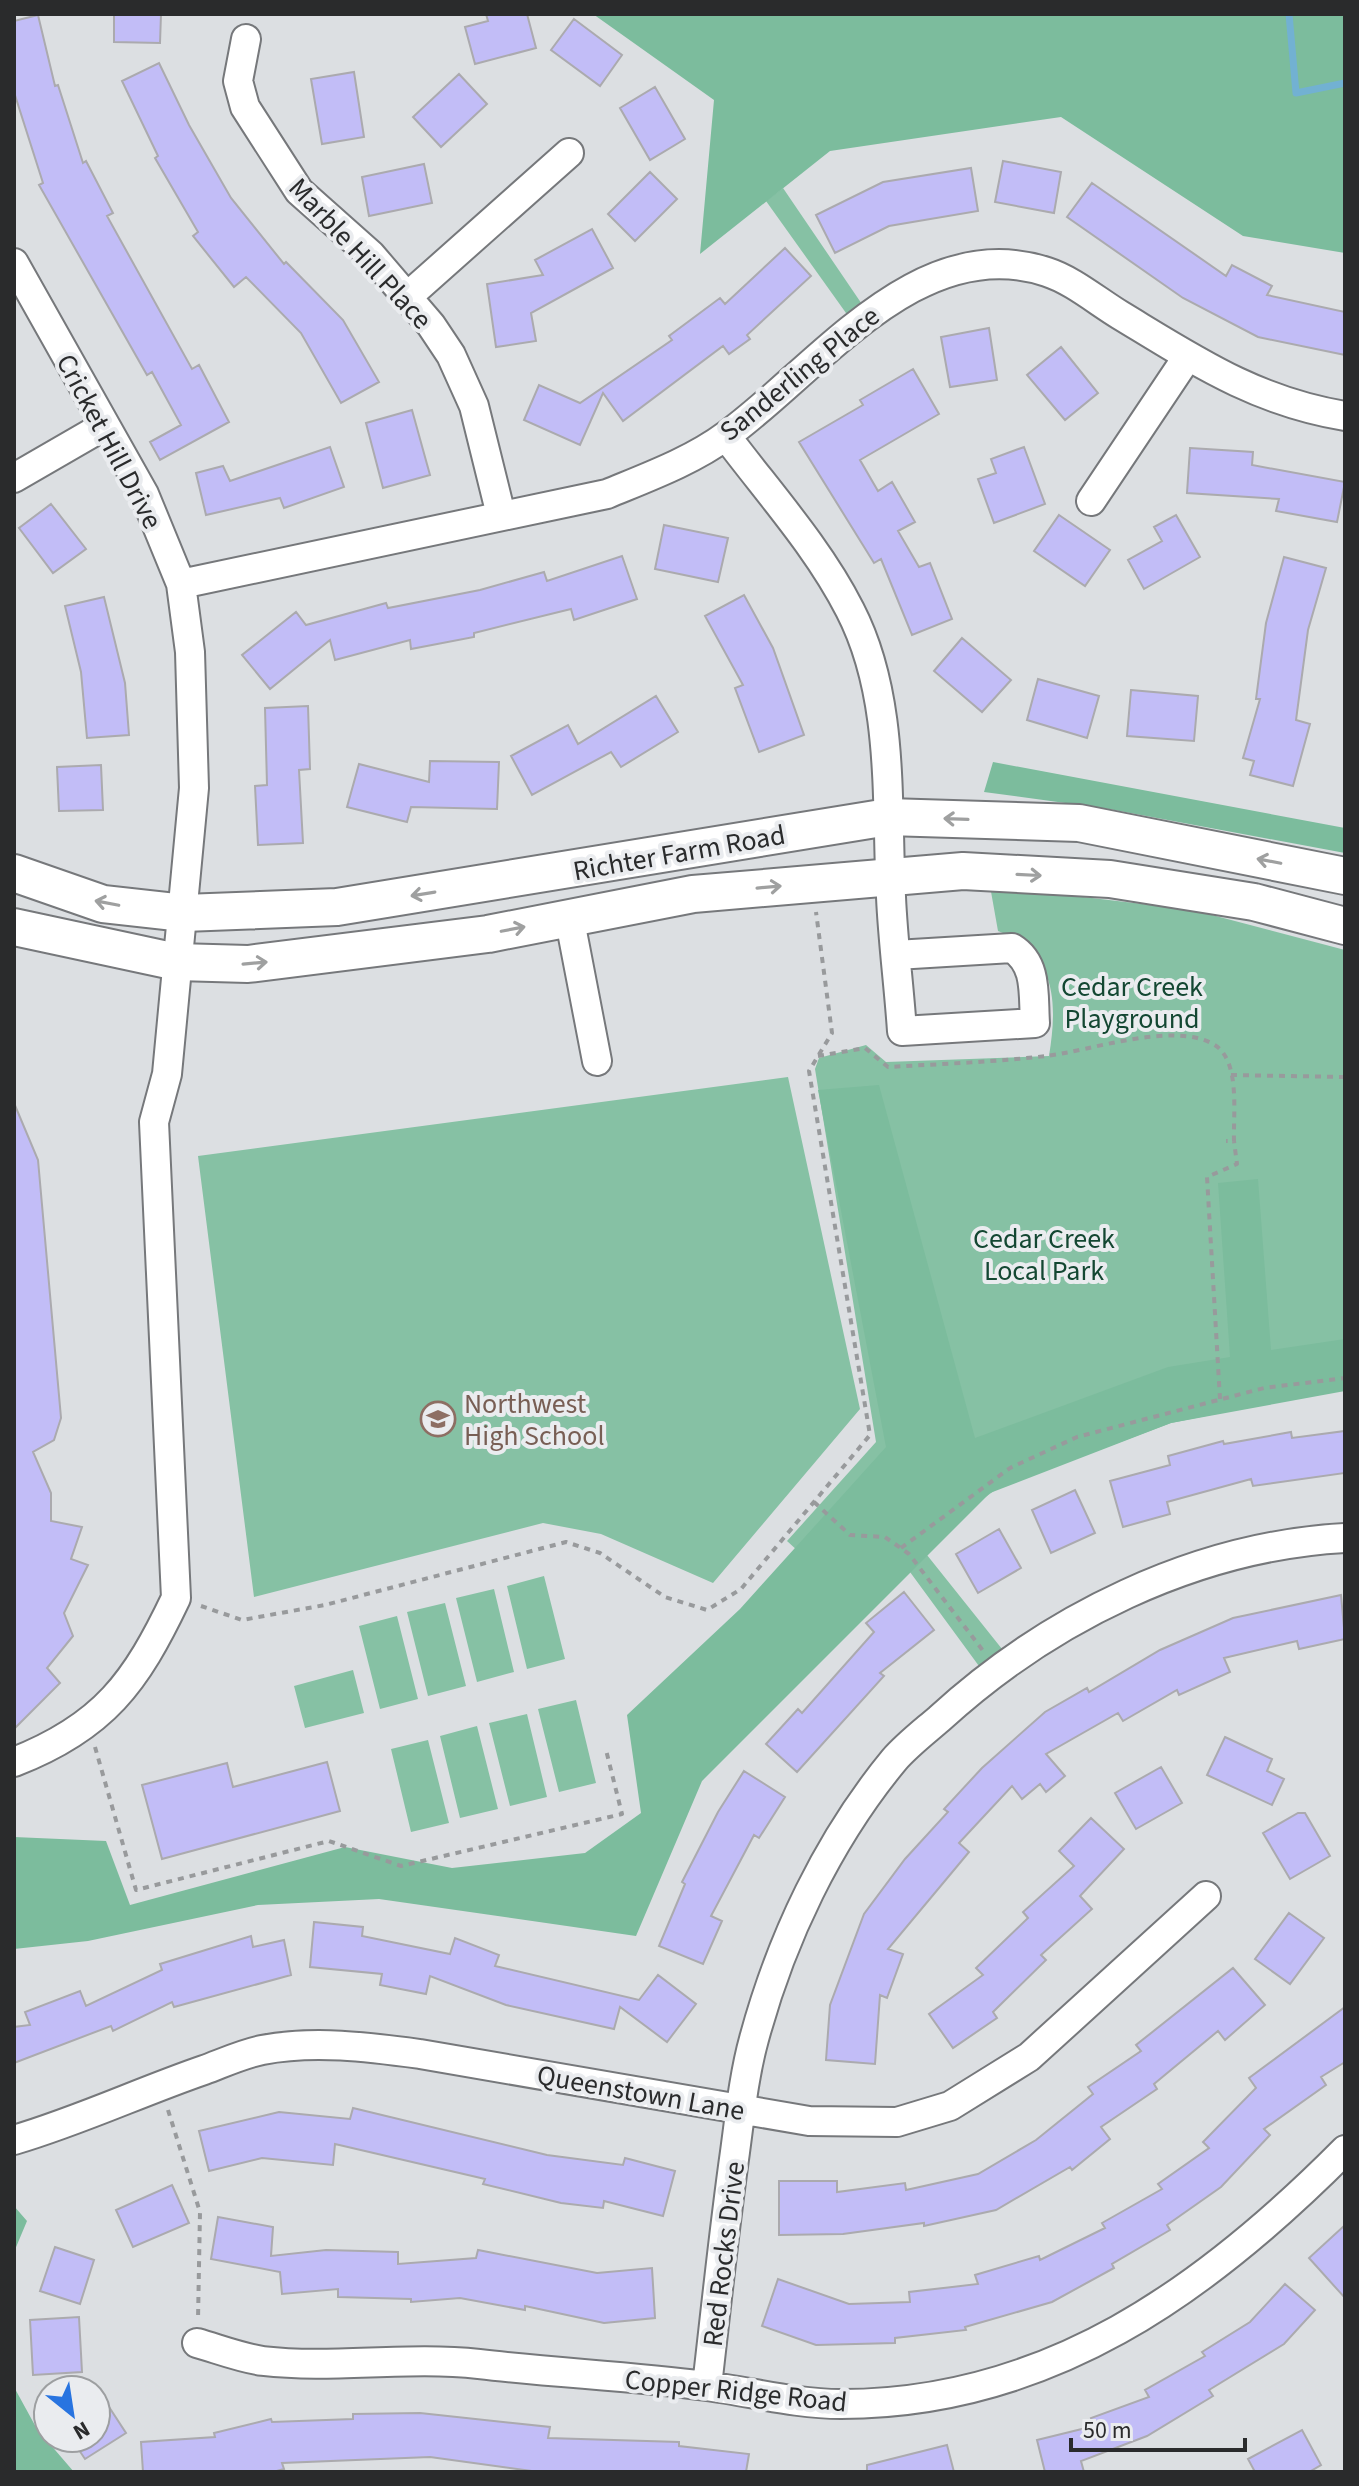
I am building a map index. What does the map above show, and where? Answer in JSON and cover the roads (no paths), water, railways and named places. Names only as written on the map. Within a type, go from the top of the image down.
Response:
[{"type":"main road","name":"Richter Farm Road","points":[[14,873],[103,904],[184,913],[337,907],[888,817],[1079,823],[1345,876]]},
{"type":"main road","name":"Richter Farm Road","points":[[14,927],[177,962],[248,964],[570,921],[693,894],[963,871],[1110,879],[1254,902],[1345,926]]},
{"type":"street","name":"Marble Hill Place","points":[[246,39],[238,81],[245,107],[273,155],[299,191],[371,255],[451,355],[474,406],[501,515]]},
{"type":"street","points":[[407,297],[569,153]]},
{"type":"street","name":"Cricket Hill Drive","points":[[14,263],[144,494],[181,584],[190,652],[194,788],[167,1074],[154,1122],[176,1598],[148,1656],[113,1704],[49,1748],[14,1762]]},
{"type":"street","name":"Sanderling Place","points":[[181,584],[607,494],[665,470],[726,436],[892,298],[934,277],[992,263],[1048,272],[1232,382],[1306,409],[1345,416]]},
{"type":"street","points":[[1091,501],[1188,356]]},
{"type":"street","points":[[14,478],[104,426]]},
{"type":"street","points":[[726,436],[815,555],[850,610],[872,667],[885,746],[891,876],[896,955],[902,1031],[1035,1023],[1032,970],[1024,956],[1012,948],[896,955]]},
{"type":"street","points":[[570,921],[597,1061]]},
{"type":"street","name":"Red Rocks Drive","points":[[707,2386],[741,2109],[753,2040],[774,1976],[812,1885],[857,1810],[896,1758],[997,1669],[1089,1612],[1160,1579],[1240,1556],[1345,1538]]},
{"type":"street","name":"Queenstown Lane","points":[[14,2140],[57,2127],[159,2085],[260,2051],[331,2045],[420,2054],[809,2121],[897,2122],[950,2106],[1029,2057],[1206,1896]]},
{"type":"street","name":"Copper Ridge Road","points":[[197,2343],[262,2361],[469,2363],[707,2386],[773,2399],[856,2403],[904,2400],[968,2389],[1030,2370],[1092,2344],[1180,2295],[1301,2194],[1345,2150]]},
{"type":"waterway","points":[[1289,14],[1296,93],[1345,83]]},
{"type":"place","name":"Northwest High School","points":[[438,1419]]},
{"type":"park label","name":"Cedar Creek Playground","points":[[1132,1002]]},
{"type":"park label","name":"Cedar Creek Local Park","points":[[1044,1254]]}]
